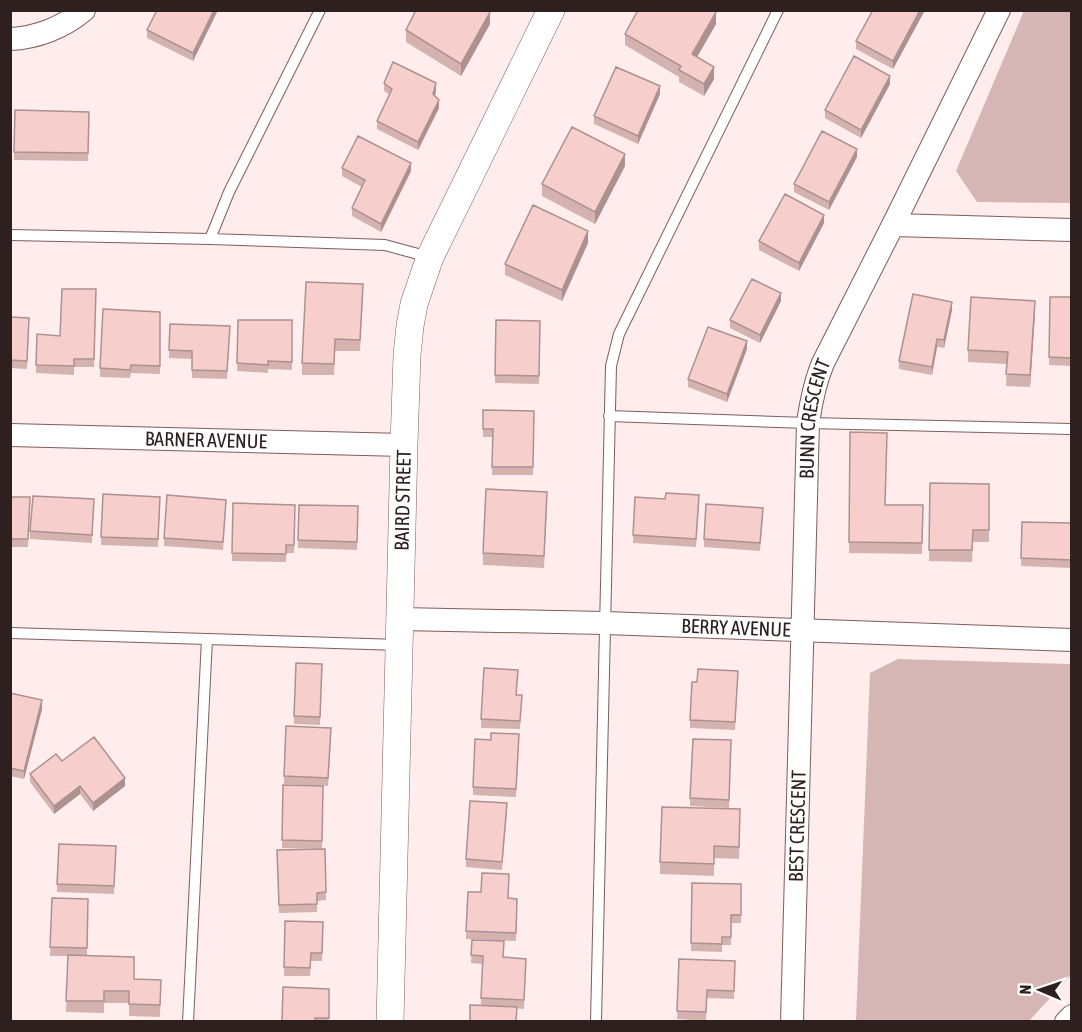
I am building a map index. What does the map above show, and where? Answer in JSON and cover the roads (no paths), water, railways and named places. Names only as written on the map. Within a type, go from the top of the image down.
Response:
[{"type":"street","points":[[10,39],[30,37],[49,30],[71,20],[84,10]]},
{"type":"street","name":"BAIRD STREET","points":[[390,1022],[404,445],[410,326],[420,283],[430,257],[551,10]]},
{"type":"street","name":"BUNN CRESCENT","points":[[802,631],[808,423],[817,377],[999,10]]},
{"type":"street","points":[[893,225],[1071,230]]},
{"type":"street","name":"BARNER AVENUE","points":[[10,435],[404,445]]},
{"type":"street","name":"BERRY AVENUE","points":[[400,632],[605,623],[1071,640]]},
{"type":"street","name":"BEST CRESCENT","points":[[792,1022],[802,631]]},
{"type":"street","points":[[1066,1022],[1071,1016]]},
{"type":"lane","points":[[210,239],[229,192],[320,10]]},
{"type":"lane","points":[[596,1022],[609,416],[614,349],[619,334],[778,10]]},
{"type":"lane","points":[[10,235],[385,245],[430,257]]},
{"type":"lane","points":[[609,416],[1071,429]]},
{"type":"lane","points":[[10,633],[207,639],[400,632]]},
{"type":"lane","points":[[188,1022],[207,639]]}]
